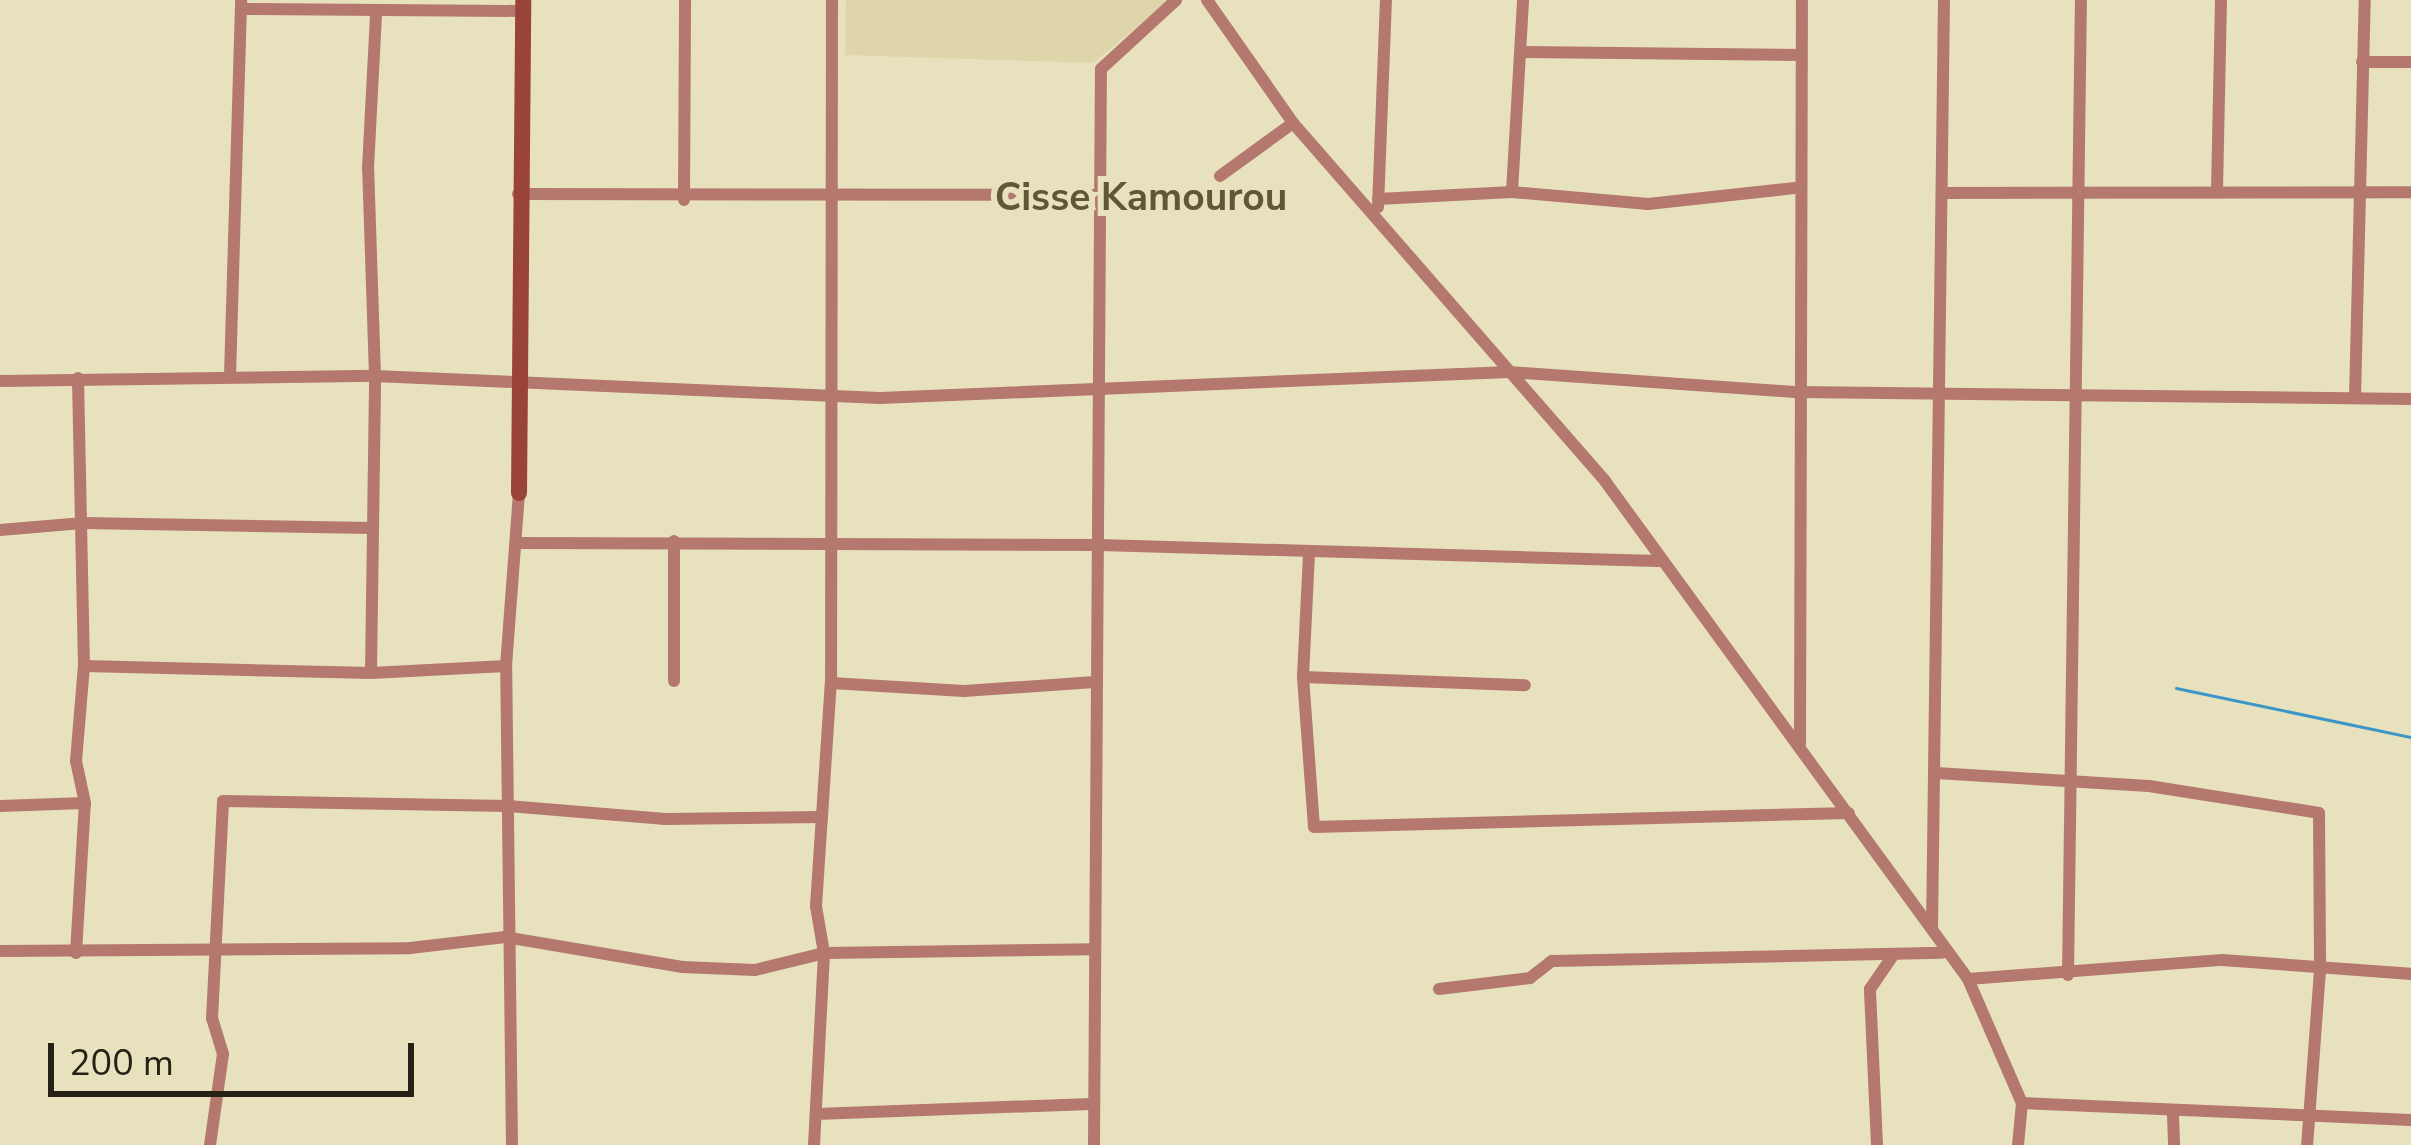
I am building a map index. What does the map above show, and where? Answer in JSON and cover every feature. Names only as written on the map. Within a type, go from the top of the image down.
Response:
[{"type":"street","points":[[684,200],[685,0]]},
{"type":"street","points":[[814,1145],[824,953],[816,906],[831,682],[836,193],[832,0]]},
{"type":"street","points":[[1094,1145],[1100,69],[1176,0]]},
{"type":"street","points":[[1207,0],[1293,123],[1378,207],[1509,372],[1605,481],[1849,813],[1942,953],[1968,979],[2022,1103],[2018,1145]]},
{"type":"street","points":[[1378,207],[1386,0]]},
{"type":"street","points":[[1512,192],[1522,0]]},
{"type":"street","points":[[1800,746],[1796,188],[1802,0]]},
{"type":"street","points":[[1932,932],[1944,0]]},
{"type":"street","points":[[2068,975],[2081,0]]},
{"type":"street","points":[[2217,191],[2221,0]]},
{"type":"street","points":[[2355,398],[2365,0]]},
{"type":"street","points":[[230,376],[241,4],[376,13],[522,6],[519,494],[506,666],[505,937],[512,1145]]},
{"type":"street","points":[[371,674],[375,376],[368,168],[376,13]]},
{"type":"street","points":[[1521,52],[1798,55]]},
{"type":"street","points":[[2362,62],[2411,62]]},
{"type":"street","points":[[1220,176],[1293,123]]},
{"type":"street","points":[[1378,207],[1512,192],[1648,205],[1796,188]]},
{"type":"street","points":[[1942,193],[2411,192]]},
{"type":"street","points":[[518,194],[684,200],[836,193],[1101,195]]},
{"type":"street","points":[[0,381],[375,376],[831,396],[1099,393],[1509,372],[1798,392],[2411,399]]},
{"type":"street","points":[[76,953],[85,803],[76,761],[84,666],[78,378]]},
{"type":"street","points":[[0,530],[83,523],[372,528]]},
{"type":"street","points":[[674,541],[674,681]]},
{"type":"street","points":[[516,543],[1100,545],[1659,560]]},
{"type":"street","points":[[1309,554],[1303,676],[1314,827],[1849,813]]},
{"type":"street","points":[[84,666],[371,674],[506,666]]},
{"type":"street","points":[[1303,676],[1525,685]]},
{"type":"street","points":[[831,682],[964,691],[1095,682]]},
{"type":"street","points":[[1936,773],[2074,778],[2319,814],[2320,970],[2307,1145]]},
{"type":"street","points":[[210,1145],[224,1054],[212,1019],[221,948],[223,801],[508,806],[665,819],[822,817]]},
{"type":"street","points":[[0,806],[85,803]]},
{"type":"street","points":[[0,951],[410,948],[505,937],[682,968],[754,970],[824,953],[1094,949]]},
{"type":"street","points":[[1439,989],[1530,978],[1552,961],[1942,953]]},
{"type":"street","points":[[1877,1145],[1870,989],[1894,954]]},
{"type":"street","points":[[1968,979],[2222,960],[2411,974]]},
{"type":"street","points":[[816,1114],[1091,1103]]},
{"type":"street","points":[[2022,1103],[2173,1115],[2411,1120]]},
{"type":"street","points":[[2173,1115],[2174,1145]]},
{"type":"shaded area","points":[[846,0],[1169,0],[1093,63],[845,55]]},
{"type":"waterway","points":[[2176,688],[2411,737]]},
{"type":"district","name":"Cisse Kamourou","points":[[1141,198]]}]
